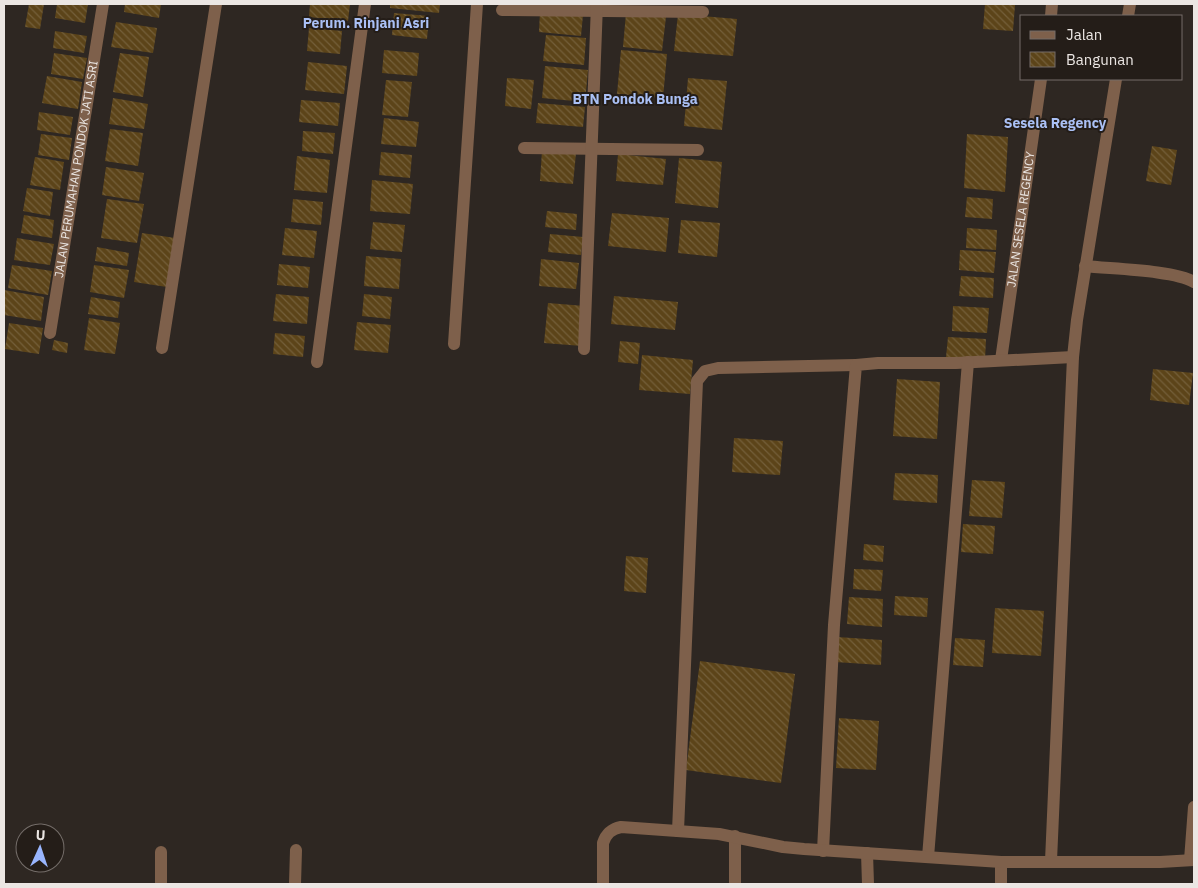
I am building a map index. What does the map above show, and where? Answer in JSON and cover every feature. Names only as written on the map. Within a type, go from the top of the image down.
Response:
[{"type":"street","name":"JALAN PERUMAHAN PONDOK JATI ASRI","points":[[50,333],[103,4]]},
{"type":"street","points":[[162,348],[216,4]]},
{"type":"street","points":[[317,362],[365,4]]},
{"type":"street","points":[[454,344],[477,4]]},
{"type":"street","points":[[502,10],[596,7],[703,12]]},
{"type":"street","points":[[584,349],[596,7]]},
{"type":"street","name":"JALAN SESELA REGENCY","points":[[1001,360],[1042,80]]},
{"type":"street","points":[[1051,861],[1073,356],[1085,266],[1116,80]]},
{"type":"street","points":[[524,148],[698,150]]},
{"type":"street","points":[[1085,266],[1161,274],[1188,279],[1194,282]]},
{"type":"street","points":[[678,831],[697,381],[705,371],[718,368],[856,366],[878,363],[968,362],[1073,356]]},
{"type":"street","points":[[928,858],[968,362]]},
{"type":"street","points":[[823,851],[834,625],[856,366]]},
{"type":"street","points":[[603,884],[602,847],[605,837],[612,830],[621,827],[735,836],[783,847],[928,858],[1001,862],[1192,860],[1194,807]]},
{"type":"street","points":[[735,836],[735,884]]},
{"type":"street","points":[[295,884],[296,850]]},
{"type":"street","points":[[161,852],[161,884]]},
{"type":"street","points":[[867,854],[868,884]]},
{"type":"street","points":[[1001,862],[1001,884]]},
{"type":"building","points":[[29,4],[44,4],[40,29],[25,27]]},
{"type":"building","points":[[57,4],[88,4],[85,23],[55,18]]},
{"type":"building","points":[[125,4],[161,4],[159,18],[124,12]]},
{"type":"building","points":[[310,4],[350,4],[348,21],[309,17]]},
{"type":"building","points":[[390,4],[440,4],[439,13],[390,8]]},
{"type":"building","points":[[985,4],[1015,5],[1013,31],[983,29]]},
{"type":"building","points":[[540,11],[583,15],[581,36],[539,32]]},
{"type":"building","points":[[394,13],[429,16],[427,39],[392,35]]},
{"type":"building","points":[[626,13],[666,17],[662,51],[623,47]]},
{"type":"building","points":[[678,14],[737,19],[733,56],[674,51]]},
{"type":"building","points":[[116,22],[157,28],[153,53],[111,47]]},
{"type":"building","points":[[309,28],[342,31],[340,54],[307,51]]},
{"type":"building","points":[[55,31],[87,36],[84,53],[53,48]]},
{"type":"building","points":[[546,35],[586,38],[584,65],[543,61]]},
{"type":"building","points":[[384,50],[419,53],[417,76],[382,73]]},
{"type":"building","points":[[621,50],[667,54],[663,98],[617,94]]},
{"type":"building","points":[[54,53],[87,58],[83,79],[51,74]]},
{"type":"building","points":[[120,53],[149,57],[143,97],[113,92]]},
{"type":"building","points":[[308,62],[347,66],[344,94],[305,90]]},
{"type":"building","points":[[545,66],[588,70],[585,102],[542,98]]},
{"type":"building","points":[[47,76],[82,82],[78,109],[42,103]]},
{"type":"building","points":[[507,78],[534,80],[531,109],[505,106]]},
{"type":"building","points":[[688,78],[727,81],[722,130],[684,126]]},
{"type":"building","points":[[386,80],[412,82],[408,117],[382,115]]},
{"type":"building","points":[[113,98],[148,104],[144,129],[109,124]]},
{"type":"building","points":[[301,100],[340,103],[338,126],[299,122]]},
{"type":"building","points":[[538,103],[585,107],[583,127],[536,123]]},
{"type":"building","points":[[39,112],[73,117],[70,135],[37,130]]},
{"type":"building","points":[[384,118],[419,122],[416,147],[381,144]]},
{"type":"building","points":[[110,129],[143,133],[138,166],[105,161]]},
{"type":"building","points":[[303,131],[335,133],[333,154],[302,151]]},
{"type":"building","points":[[41,134],[72,138],[69,160],[38,155]]},
{"type":"building","points":[[967,134],[1008,137],[1005,192],[964,188]]},
{"type":"building","points":[[1152,146],[1177,150],[1171,185],[1146,181]]},
{"type":"building","points":[[542,150],[576,153],[573,184],[540,181]]},
{"type":"building","points":[[381,152],[412,155],[410,178],[379,175]]},
{"type":"building","points":[[618,154],[666,159],[663,185],[616,181]]},
{"type":"building","points":[[297,156],[330,160],[327,193],[294,190]]},
{"type":"building","points":[[35,157],[64,162],[60,190],[30,185]]},
{"type":"building","points":[[679,158],[722,162],[718,208],[675,203]]},
{"type":"building","points":[[106,167],[144,173],[139,201],[102,195]]},
{"type":"building","points":[[372,180],[413,184],[410,214],[370,211]]},
{"type":"building","points":[[27,188],[53,192],[50,216],[23,211]]},
{"type":"building","points":[[967,197],[993,199],[992,219],[965,217]]},
{"type":"building","points":[[107,199],[144,204],[137,243],[101,238]]},
{"type":"building","points":[[293,199],[323,202],[321,225],[291,222]]},
{"type":"building","points":[[547,211],[577,214],[576,230],[545,227]]},
{"type":"building","points":[[612,213],[669,218],[666,252],[608,246]]},
{"type":"building","points":[[24,215],[54,220],[52,238],[21,233]]},
{"type":"building","points":[[681,220],[720,223],[717,257],[678,253]]},
{"type":"building","points":[[373,222],[405,225],[402,252],[370,249]]},
{"type":"building","points":[[285,228],[317,231],[314,258],[282,255]]},
{"type":"building","points":[[967,228],[997,230],[996,250],[966,248]]},
{"type":"building","points":[[142,233],[175,238],[167,287],[134,282]]},
{"type":"building","points":[[550,234],[583,237],[581,255],[548,252]]},
{"type":"building","points":[[17,238],[54,244],[50,265],[14,260]]},
{"type":"building","points":[[97,247],[129,253],[127,266],[95,261]]},
{"type":"building","points":[[960,250],[996,252],[994,273],[959,270]]},
{"type":"building","points":[[366,256],[401,259],[399,289],[364,286]]},
{"type":"building","points":[[541,259],[579,263],[576,289],[539,286]]},
{"type":"building","points":[[279,264],[310,267],[308,288],[277,285]]},
{"type":"building","points":[[12,265],[52,271],[48,295],[8,288]]},
{"type":"building","points":[[94,265],[129,270],[124,298],[90,292]]},
{"type":"building","points":[[961,276],[994,278],[993,298],[959,296]]},
{"type":"building","points":[[4,290],[44,297],[41,321],[4,315]]},
{"type":"building","points":[[276,294],[309,297],[307,324],[273,321]]},
{"type":"building","points":[[364,294],[392,297],[390,319],[362,316]]},
{"type":"building","points":[[614,296],[678,302],[675,330],[611,324]]},
{"type":"building","points":[[91,297],[120,302],[118,318],[88,314]]},
{"type":"building","points":[[548,303],[585,306],[582,346],[544,343]]},
{"type":"building","points":[[953,306],[989,308],[987,333],[952,331]]},
{"type":"building","points":[[89,318],[120,323],[115,354],[84,350]]},
{"type":"building","points":[[357,322],[391,325],[388,353],[354,350]]},
{"type":"building","points":[[9,323],[43,328],[39,354],[5,349]]},
{"type":"building","points":[[275,333],[305,336],[303,357],[273,354]]},
{"type":"building","points":[[948,337],[986,339],[985,360],[946,357]]},
{"type":"building","points":[[54,340],[68,343],[67,353],[52,350]]},
{"type":"building","points":[[620,341],[640,343],[638,364],[618,362]]},
{"type":"building","points":[[642,355],[693,360],[690,394],[639,390]]},
{"type":"building","points":[[1153,369],[1193,373],[1189,405],[1150,400]]},
{"type":"building","points":[[897,379],[940,382],[937,439],[893,436]]},
{"type":"building","points":[[734,438],[783,441],[780,475],[732,472]]},
{"type":"building","points":[[895,473],[938,475],[937,503],[893,500]]},
{"type":"building","points":[[972,480],[1005,482],[1002,518],[969,516]]},
{"type":"building","points":[[963,524],[995,526],[993,554],[961,552]]},
{"type":"building","points":[[864,544],[884,546],[883,562],[863,560]]},
{"type":"building","points":[[626,556],[648,558],[646,593],[624,591]]},
{"type":"building","points":[[854,569],[883,570],[881,591],[853,589]]},
{"type":"building","points":[[895,596],[928,598],[927,617],[894,615]]},
{"type":"building","points":[[849,597],[883,599],[882,627],[847,624]]},
{"type":"building","points":[[995,608],[1044,611],[1041,656],[992,653]]},
{"type":"building","points":[[837,637],[882,640],[881,665],[835,662]]},
{"type":"building","points":[[955,638],[985,640],[983,667],[953,665]]},
{"type":"building","points":[[700,661],[795,674],[781,783],[686,770]]},
{"type":"building","points":[[839,718],[879,721],[876,770],[836,768]]},
{"type":"district","name":"Perum. Rinjani Asri","points":[[366,23]]},
{"type":"district","name":"BTN Pondok Bunga","points":[[635,99]]},
{"type":"district","name":"Sesela Regency","points":[[1055,123]]}]
